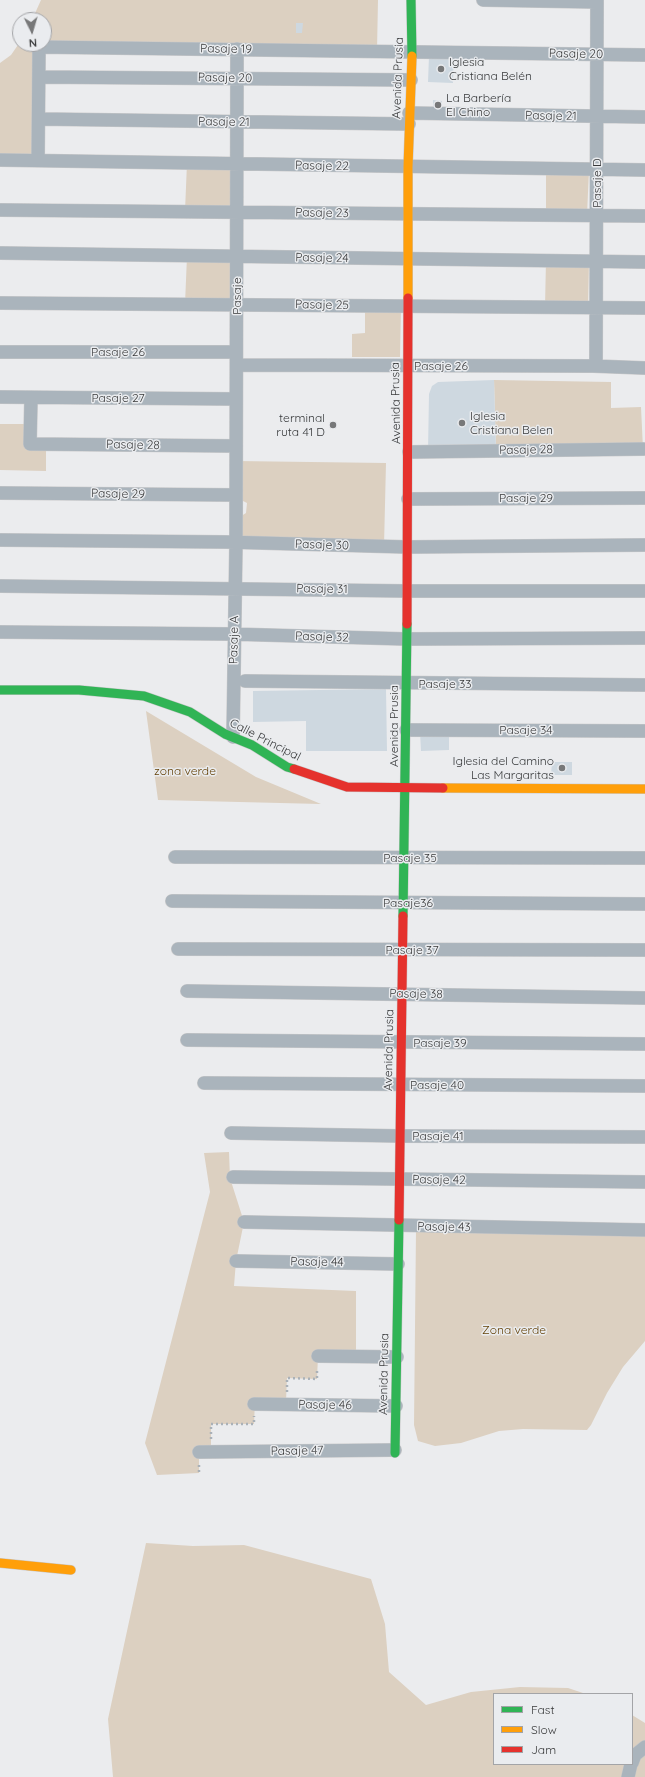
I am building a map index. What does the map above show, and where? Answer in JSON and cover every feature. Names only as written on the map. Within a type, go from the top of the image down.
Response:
[{"type":"street","name":"Avenida Prusia","points":[[395,1451],[406,730],[409,452],[408,167],[412,51],[411,0]]},
{"type":"street","points":[[483,0],[598,1]]},
{"type":"street","name":"Pasaje D","points":[[596,366],[598,1]]},
{"type":"street","name":"Pasaje 19","points":[[39,77],[39,47],[412,51]]},
{"type":"street","name":"Pasaje","points":[[236,542],[237,49]]},
{"type":"street","name":"Pasaje 20","points":[[412,51],[645,55]]},
{"type":"street","name":"Pasaje 20","points":[[39,77],[410,80]]},
{"type":"street","points":[[38,160],[39,77]]},
{"type":"street","name":"Pasaje 21","points":[[39,119],[237,122],[597,116],[645,117]]},
{"type":"street","name":"Pasaje 22","points":[[0,160],[645,170]]},
{"type":"street","name":"Pasaje 23","points":[[0,210],[645,216]]},
{"type":"street","name":"Pasaje 24","points":[[0,253],[645,262]]},
{"type":"street","name":"Pasaje 25","points":[[0,302],[645,308]]},
{"type":"street","name":"Pasaje 26","points":[[0,352],[408,366],[596,366],[645,368]]},
{"type":"street","name":"Pasaje 27","points":[[0,397],[236,399]]},
{"type":"street","name":"Pasaje 28","points":[[31,398],[30,444],[236,446]]},
{"type":"street","name":"Pasaje 28","points":[[409,452],[643,449]]},
{"type":"street","name":"Pasaje 29","points":[[0,493],[236,495]]},
{"type":"street","name":"Pasaje 29","points":[[408,499],[645,498]]},
{"type":"street","name":"Pasaje 30","points":[[0,540],[236,542],[407,547],[645,545]]},
{"type":"street","name":"Pasaje A","points":[[233,737],[236,542]]},
{"type":"street","name":"Pasaje 31","points":[[0,586],[407,591],[645,592]]},
{"type":"street","name":"Pasaje 32","points":[[0,632],[234,634],[406,639],[645,638]]},
{"type":"street","name":"Pasaje 33","points":[[245,681],[406,684],[645,685]]},
{"type":"street","name":"Calle Principal","points":[[0,690],[79,690],[144,696],[190,712],[233,737],[252,745],[287,767],[347,787],[645,789]]},
{"type":"street","name":"Pasaje 34","points":[[406,730],[645,731]]},
{"type":"street","name":"Pasaje 35","points":[[175,857],[645,858]]},
{"type":"street","name":"Pasaje36","points":[[172,901],[645,904]]},
{"type":"street","name":"Pasaje 37","points":[[178,949],[645,950]]},
{"type":"street","name":"Pasaje 38","points":[[186,991],[645,998]]},
{"type":"street","name":"Pasaje 39","points":[[187,1040],[645,1044]]},
{"type":"street","name":"Pasaje 40","points":[[204,1083],[645,1086]]},
{"type":"street","name":"Pasaje 41","points":[[231,1132],[400,1136],[645,1137]]},
{"type":"street","name":"Pasaje 42","points":[[233,1177],[645,1182]]},
{"type":"street","name":"Pasaje 43","points":[[244,1222],[645,1230]]},
{"type":"street","name":"Pasaje 44","points":[[236,1261],[398,1264]]},
{"type":"street","points":[[318,1356],[397,1357]]},
{"type":"street","name":"Pasaje 46","points":[[254,1404],[396,1406]]},
{"type":"street","name":"Pasaje 47","points":[[205,1452],[395,1451]]},
{"type":"street","points":[[0,1563],[71,1570]]},
{"type":"street","points":[[633,1760],[635,1755],[645,1747]]},
{"type":"street","points":[[628,1777],[631,1765]]},
{"type":"path","points":[[286,1404],[287,1378],[317,1379],[318,1356]]},
{"type":"path","points":[[205,1452],[211,1424],[254,1424],[254,1404]]},
{"type":"green space","points":[[41,0],[378,0],[377,50],[52,49],[52,12],[36,12]]},
{"type":"green space","points":[[13,52],[40,52],[38,160],[0,160],[0,63]]},
{"type":"green space","points":[[187,163],[233,164],[232,212],[185,211]]},
{"type":"green space","points":[[546,169],[589,170],[587,215],[546,215]]},
{"type":"green space","points":[[187,256],[231,257],[230,305],[185,304]]},
{"type":"green space","points":[[546,260],[589,261],[588,308],[545,307]]},
{"type":"green space","points":[[365,306],[401,306],[400,357],[352,357],[352,334],[365,333]]},
{"type":"green space","points":[[494,380],[611,382],[611,408],[641,407],[643,449],[496,451]]},
{"type":"green space","points":[[0,424],[30,424],[30,444],[46,444],[46,471],[0,470]]},
{"type":"green space","points":[[236,461],[386,463],[384,546],[236,542],[238,518],[246,513],[247,503],[239,499]]},
{"type":"green space","name":"zona verde","points":[[146,711],[256,777],[321,804],[158,800]]},
{"type":"green space","points":[[229,1152],[230,1178],[244,1222],[236,1261],[234,1286],[356,1291],[356,1356],[318,1356],[317,1379],[287,1378],[286,1401],[255,1401],[254,1424],[211,1424],[211,1448],[199,1448],[199,1473],[157,1475],[145,1443],[210,1192],[204,1153]]},
{"type":"green space","name":"Zona verde","points":[[416,1230],[645,1233],[645,1341],[623,1367],[587,1430],[523,1429],[499,1431],[461,1443],[435,1446],[418,1441],[414,1425]]},
{"type":"green space","points":[[146,1543],[193,1546],[244,1545],[371,1579],[385,1624],[389,1672],[426,1705],[471,1692],[520,1687],[568,1688],[583,1693],[493,1693],[493,1765],[633,1765],[633,1716],[645,1723],[645,1777],[113,1777],[108,1719]]},
{"type":"building","points":[[296,23],[303,23],[302,33],[296,33]]},
{"type":"building","name":"Iglesia Cristiana Belén","points":[[429,56],[454,56],[453,83],[428,82]]},
{"type":"building","name":"La Barbería El Chino","points":[[433,100],[442,101],[442,109],[433,109]]},
{"type":"building","name":"Iglesia Cristiana Belen","points":[[494,380],[496,451],[428,451],[429,394],[432,386],[438,382]]},
{"type":"building","points":[[386,689],[387,751],[306,751],[306,721],[253,722],[253,691]]},
{"type":"building","points":[[449,731],[449,750],[421,751],[420,732]]},
{"type":"building","name":"Iglesia del Camino Las Margaritas","points":[[552,762],[572,762],[572,775],[551,775]]},
{"type":"traffic: fast","points":[[411,0],[412,56]]},
{"type":"traffic: fast","points":[[403,916],[407,624]]},
{"type":"traffic: fast","points":[[0,690],[79,690],[144,696],[190,712],[225,734],[252,745],[287,767],[294,769]]},
{"type":"traffic: fast","points":[[395,1453],[399,1220]]},
{"type":"traffic: slow","points":[[408,298],[408,167],[412,56]]},
{"type":"traffic: slow","points":[[443,788],[645,789]]},
{"type":"traffic: slow","points":[[0,1563],[71,1570]]},
{"type":"traffic: jam","points":[[407,624],[408,298]]},
{"type":"traffic: jam","points":[[294,769],[347,787],[443,788]]},
{"type":"traffic: jam","points":[[399,1220],[403,916]]},
{"type":"place","name":"Iglesia Cristiana Belén","points":[[441,69]]},
{"type":"place","name":"La Barbería El Chino","points":[[438,105]]},
{"type":"place","name":"Iglesia Cristiana Belen","points":[[462,423]]},
{"type":"place","name":"terminal ruta 41 D","points":[[333,425]]},
{"type":"place","name":"Iglesia del Camino Las Margaritas","points":[[562,768]]}]
